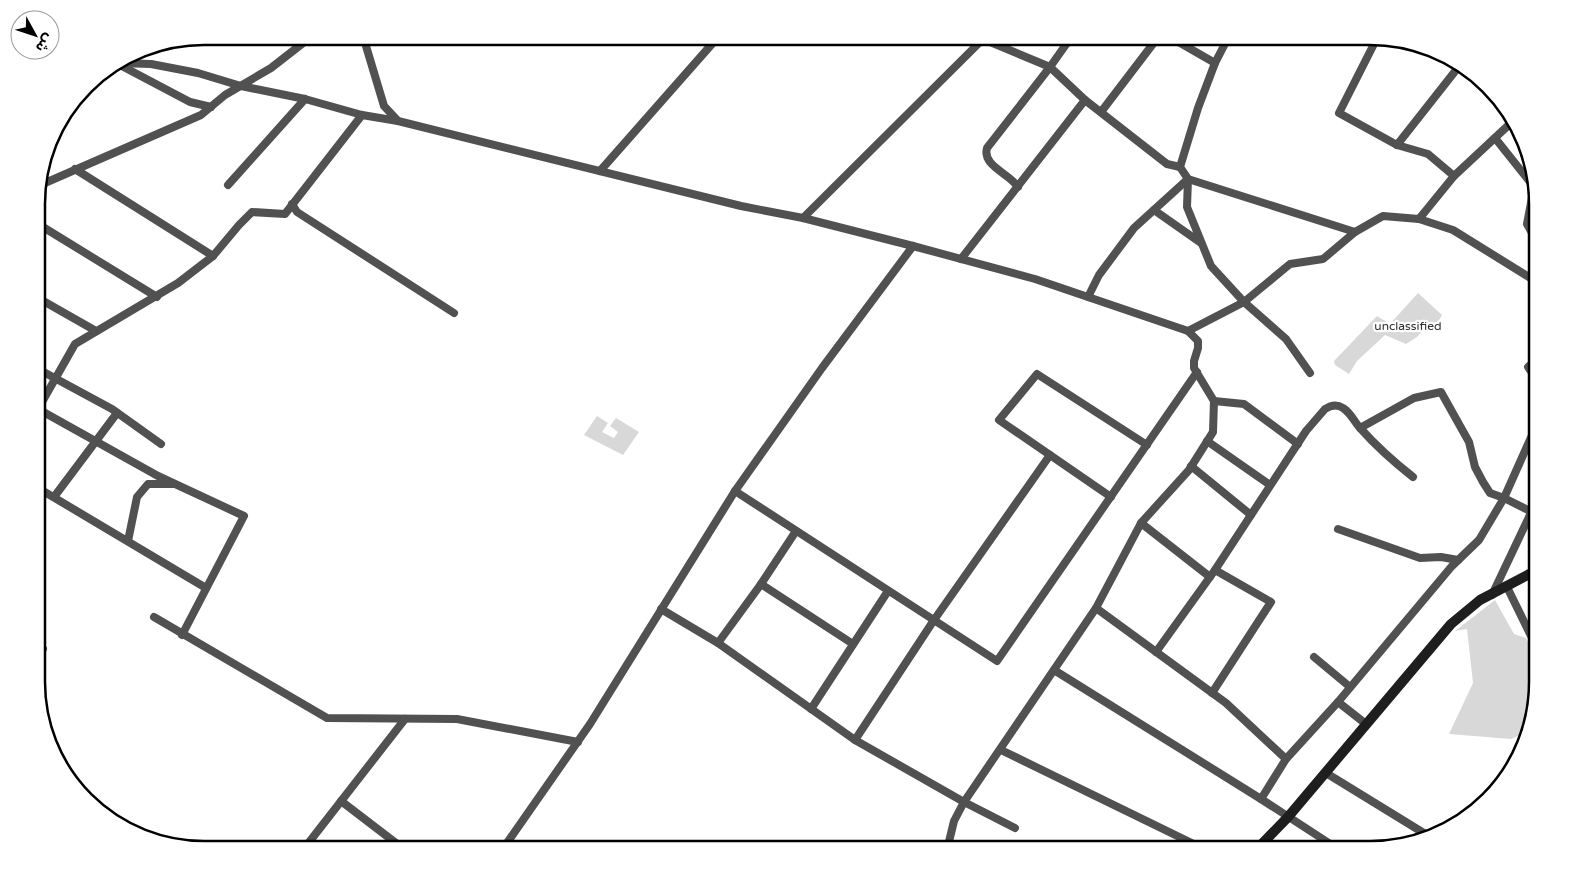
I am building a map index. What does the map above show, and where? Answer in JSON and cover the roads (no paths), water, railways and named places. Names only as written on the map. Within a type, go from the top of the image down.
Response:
[{"type":"street","points":[[46,182],[200,115],[225,94],[271,68],[300,45]]},
{"type":"street","points":[[366,45],[384,106],[398,121]]},
{"type":"street","points":[[600,171],[711,45]]},
{"type":"street","points":[[803,218],[975,45]]},
{"type":"street","points":[[998,45],[1050,67],[1085,100],[1167,164],[1180,167],[1188,179],[1187,207],[1200,243],[1211,266],[1244,302],[1286,339],[1310,373]]},
{"type":"street","points":[[1018,187],[988,160],[987,148],[1066,45]]},
{"type":"street","points":[[1101,112],[1152,45]]},
{"type":"street","points":[[1184,45],[1214,62]]},
{"type":"street","points":[[1180,167],[1214,62],[1224,45]]},
{"type":"street","points":[[1373,45],[1339,113],[1397,145],[1428,154],[1454,176]]},
{"type":"street","points":[[130,63],[150,64],[198,73],[241,86],[398,121],[741,206],[803,218],[1035,279],[1188,331],[1198,341],[1194,368],[1214,401],[1213,432],[1191,466],[1141,523],[1096,608],[964,802],[954,821],[949,841]]},
{"type":"street","points":[[124,66],[190,102],[211,107]]},
{"type":"street","points":[[1397,145],[1456,70]]},
{"type":"street","points":[[228,185],[305,99]]},
{"type":"street","points":[[961,259],[1085,100]]},
{"type":"street","points":[[45,396],[75,344],[178,283],[213,256],[252,212],[285,214],[362,114]]},
{"type":"street","points":[[1419,219],[1454,176],[1508,125]]},
{"type":"street","points":[[1495,138],[1527,178]]},
{"type":"street","points":[[75,168],[213,256]]},
{"type":"street","points":[[1088,297],[1099,275],[1134,228],[1188,179]]},
{"type":"street","points":[[1188,179],[1354,232]]},
{"type":"street","points":[[292,204],[297,212],[454,313]]},
{"type":"street","points":[[1154,210],[1200,243]]},
{"type":"street","points":[[1529,213],[1527,224],[1529,228]]},
{"type":"street","points":[[1188,331],[1244,302],[1290,264],[1323,259],[1354,232],[1383,216],[1419,219],[1453,230],[1529,277]]},
{"type":"street","points":[[45,228],[156,297]]},
{"type":"street","points":[[508,841],[578,742],[735,492],[822,368],[913,246]]},
{"type":"street","points":[[45,302],[96,331]]},
{"type":"street","points":[[735,492],[997,662],[1197,372]]},
{"type":"street","points":[[45,373],[117,413],[161,444]]},
{"type":"street","points":[[1111,496],[999,420],[1037,374],[1146,445]]},
{"type":"street","points":[[1360,428],[1414,398],[1441,392],[1469,442],[1475,467],[1490,493],[1529,510]]},
{"type":"street","points":[[1214,401],[1244,404],[1298,444]]},
{"type":"street","points":[[1156,652],[1215,570],[1306,431],[1329,407],[1338,406],[1345,409],[1360,428],[1389,458],[1413,477]]},
{"type":"street","points":[[45,413],[175,484],[244,516],[182,635]]},
{"type":"street","points":[[54,497],[117,413]]},
{"type":"street","points":[[1207,441],[1270,485]]},
{"type":"street","points":[[1262,799],[1286,759],[1338,702],[1458,560],[1479,540],[1504,498],[1529,443]]},
{"type":"street","points":[[855,740],[934,620],[1050,455]]},
{"type":"street","points":[[1191,466],[1251,515]]},
{"type":"street","points":[[128,541],[136,497],[148,484],[175,484]]},
{"type":"street","points":[[45,492],[206,588]]},
{"type":"street","points":[[1492,594],[1529,518]]},
{"type":"street","points":[[1141,523],[1210,577]]},
{"type":"street","points":[[1338,529],[1420,558],[1441,557],[1458,560]]},
{"type":"street","points":[[718,644],[796,531]]},
{"type":"street","points":[[1212,693],[1271,602],[1215,570]]},
{"type":"street","points":[[1265,841],[1326,773],[1451,624],[1472,606],[1529,575]]},
{"type":"street","points":[[761,584],[853,644]]},
{"type":"street","points":[[1507,587],[1529,632]]},
{"type":"street","points":[[811,709],[888,591]]},
{"type":"street","points":[[1096,608],[1226,703],[1286,759]]},
{"type":"street","points":[[661,609],[718,644],[855,740],[964,802],[1015,828]]},
{"type":"street","points":[[154,617],[327,718],[457,719],[578,742]]},
{"type":"street","points":[[1314,657],[1350,688]]},
{"type":"street","points":[[1054,670],[1262,799],[1326,841]]},
{"type":"street","points":[[1338,702],[1366,724]]},
{"type":"street","points":[[310,841],[404,719]]},
{"type":"street","points":[[1001,750],[1186,841]]},
{"type":"street","points":[[1326,773],[1422,832]]},
{"type":"street","points":[[341,801],[393,841]]},
{"type":"park label","name":"unclassified","points":[[1408,326]]}]
